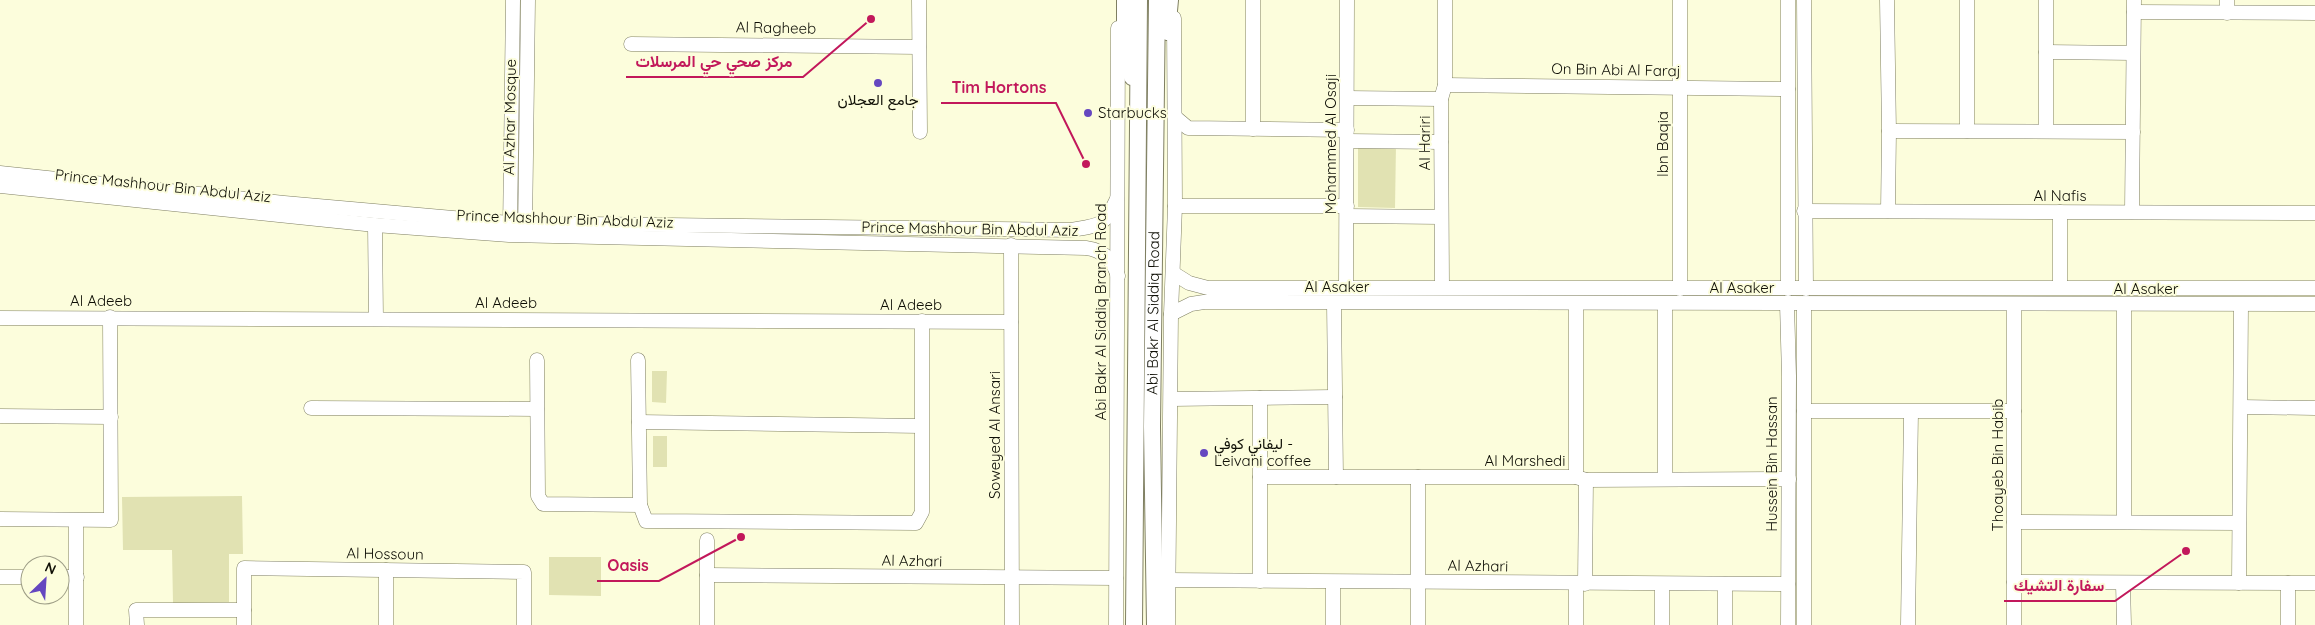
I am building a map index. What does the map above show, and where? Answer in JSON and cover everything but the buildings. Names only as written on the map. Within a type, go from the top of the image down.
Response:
[{"type":"main road","points":[[1125,0],[1127,55],[1138,92]]},
{"type":"main road","name":"Abi Bakr Al Siddiq Road","points":[[1134,625],[1139,0]]},
{"type":"main road","name":"Abi Bakr Al Siddiq Road","points":[[1154,625],[1152,417],[1157,0]]},
{"type":"main road","points":[[1156,157],[1164,140],[1170,0]]},
{"type":"street","name":"Al Azhar Mosque","points":[[510,229],[513,0]]},
{"type":"street","name":"Al Azhar Mosque","points":[[525,229],[528,0]]},
{"type":"street","points":[[919,0],[920,132]]},
{"type":"street","name":"Abi Bakr Al Siddiq Branch Road","points":[[1116,625],[1118,0]]},
{"type":"street","points":[[1168,625],[1171,314],[1175,206],[1174,0]]},
{"type":"street","points":[[1253,0],[1253,128]]},
{"type":"street","name":"Mohammed Al Osaji","points":[[1346,288],[1347,0]]},
{"type":"street","name":"Al Hariri","points":[[1442,286],[1441,99],[1445,85],[1445,0]]},
{"type":"street","name":"Ibn Baqia","points":[[1680,0],[1680,289]]},
{"type":"street","points":[[1788,0],[1788,289]]},
{"type":"street","points":[[1804,0],[1806,289]]},
{"type":"street","points":[[1887,0],[1888,211]]},
{"type":"street","points":[[1967,0],[1967,131]]},
{"type":"street","points":[[2046,0],[2046,131]]},
{"type":"street","points":[[2132,212],[2134,6],[2227,6],[2315,13]]},
{"type":"street","name":"Al Ragheeb","points":[[631,44],[919,47]]},
{"type":"street","points":[[2046,52],[2133,53]]},
{"type":"street","name":"On Bin Abi Al Faraj","points":[[1445,85],[1788,88]]},
{"type":"street","points":[[1347,98],[1441,99]]},
{"type":"street","points":[[1174,117],[1188,128]]},
{"type":"street","points":[[1174,141],[1179,134],[1188,128],[1253,128],[1441,142]]},
{"type":"street","points":[[1889,131],[2132,132]]},
{"type":"street","name":"Prince Mashhour Bin Abdul Aziz","points":[[0,173],[510,229]]},
{"type":"street","name":"Prince Mashhour Bin Abdul Aziz","points":[[0,186],[376,225],[510,229],[1065,230],[1103,223],[1109,217],[1117,199]]},
{"type":"street","points":[[1175,206],[1347,211],[1441,217]]},
{"type":"street","name":"Al Nafis","points":[[1804,211],[2315,213]]},
{"type":"street","points":[[2060,212],[2060,287]]},
{"type":"street","points":[[376,225],[376,319]]},
{"type":"street","points":[[1080,228],[1084,233],[1085,239],[1080,248]]},
{"type":"street","name":"Prince Mashhour Bin Abdul Aziz","points":[[525,229],[1093,249],[1104,254],[1113,264],[1118,276]]},
{"type":"street","name":"Soweyed Al Ansari","points":[[1011,245],[1012,625]]},
{"type":"street","name":"Al Asaker","points":[[1173,273],[1190,282],[1208,288],[1442,286],[1680,289],[2315,288]]},
{"type":"street","points":[[1390,287],[1391,304]]},
{"type":"street","points":[[1204,302],[1199,296],[1201,289],[1208,288]]},
{"type":"street","points":[[2154,288],[2154,305]]},
{"type":"street","name":"Al Asaker","points":[[1171,314],[1191,304],[1204,302],[2124,306],[2315,304]]},
{"type":"street","points":[[1334,303],[1336,477]]},
{"type":"street","points":[[1576,304],[1581,479],[1581,584],[1576,625]]},
{"type":"street","points":[[1665,304],[1665,479]]},
{"type":"street","name":"Hussein Bin Hassan","points":[[1787,304],[1789,376],[1788,625]]},
{"type":"street","points":[[1804,304],[1804,625]]},
{"type":"street","name":"Thoayeb Bin Habib","points":[[2014,305],[2014,625]]},
{"type":"street","points":[[2239,583],[2241,305]]},
{"type":"street","points":[[2124,306],[2124,522]]},
{"type":"street","points":[[0,519],[111,520],[110,317]]},
{"type":"street","name":"Al Adeeb","points":[[0,318],[1011,322]]},
{"type":"street","points":[[638,360],[640,505],[646,521],[916,522],[922,512],[922,321]]},
{"type":"street","points":[[1788,335],[1792,325],[1799,325],[1803,334]]},
{"type":"street","points":[[537,360],[538,496],[543,504],[640,505]]},
{"type":"street","points":[[1789,376],[1804,375]]},
{"type":"street","points":[[1170,399],[1335,397]]},
{"type":"street","points":[[1260,398],[1260,582]]},
{"type":"street","points":[[2240,407],[2315,408]]},
{"type":"street","points":[[311,408],[537,408]]},
{"type":"street","points":[[1804,411],[2014,411]]},
{"type":"street","points":[[1908,625],[1911,412]]},
{"type":"street","points":[[0,416],[111,417]]},
{"type":"street","points":[[639,422],[921,426]]},
{"type":"street","name":"Al Marshedi","points":[[1260,477],[1789,479]]},
{"type":"street","points":[[1418,478],[1418,625]]},
{"type":"street","points":[[76,521],[76,625]]},
{"type":"street","points":[[2014,522],[2239,523]]},
{"type":"street","points":[[707,625],[708,540]]},
{"type":"street","name":"Al Hossoun","points":[[244,610],[244,568],[524,572],[524,625]]},
{"type":"street","points":[[386,570],[386,625]]},
{"type":"street","name":"Al Azhari","points":[[707,575],[1012,579],[1116,578]]},
{"type":"street","points":[[0,577],[20,577]]},
{"type":"street","points":[[70,577],[76,577]]},
{"type":"street","name":"Al Azhari","points":[[1167,580],[1662,585],[1804,581]]},
{"type":"street","points":[[1333,582],[1333,625]]},
{"type":"street","points":[[2014,582],[2123,584],[2315,583]]},
{"type":"street","points":[[2288,583],[2288,625]]},
{"type":"street","points":[[1725,584],[1725,625]]},
{"type":"street","points":[[2123,584],[2124,625]]},
{"type":"street","points":[[1662,585],[1662,625]]},
{"type":"street","points":[[137,625],[136,610],[244,610],[244,625]]},
{"type":"green space","points":[[1358,144],[1396,144],[1395,208],[1358,207]]},
{"type":"green space","points":[[652,371],[667,371],[666,403],[652,402]]},
{"type":"green space","points":[[653,436],[667,436],[667,467],[653,467]]},
{"type":"green space","points":[[242,496],[243,554],[229,554],[229,602],[173,603],[172,550],[123,550],[122,497]]},
{"type":"green space","points":[[549,557],[601,557],[601,596],[549,595]]},
{"type":"place","name":"مركز صحي حي المرسلات","points":[[871,19]]},
{"type":"place","name":"جامع العجلان","points":[[878,83]]},
{"type":"place","name":"Starbucks","points":[[1088,113]]},
{"type":"place","name":"Tim Hortons","points":[[1086,164]]},
{"type":"place","name":"ليفاني كوفي - Leivani coffee","points":[[1204,453]]},
{"type":"place","name":"Oasis","points":[[741,537]]},
{"type":"place","name":"سفارة التشيك","points":[[2186,551]]}]
